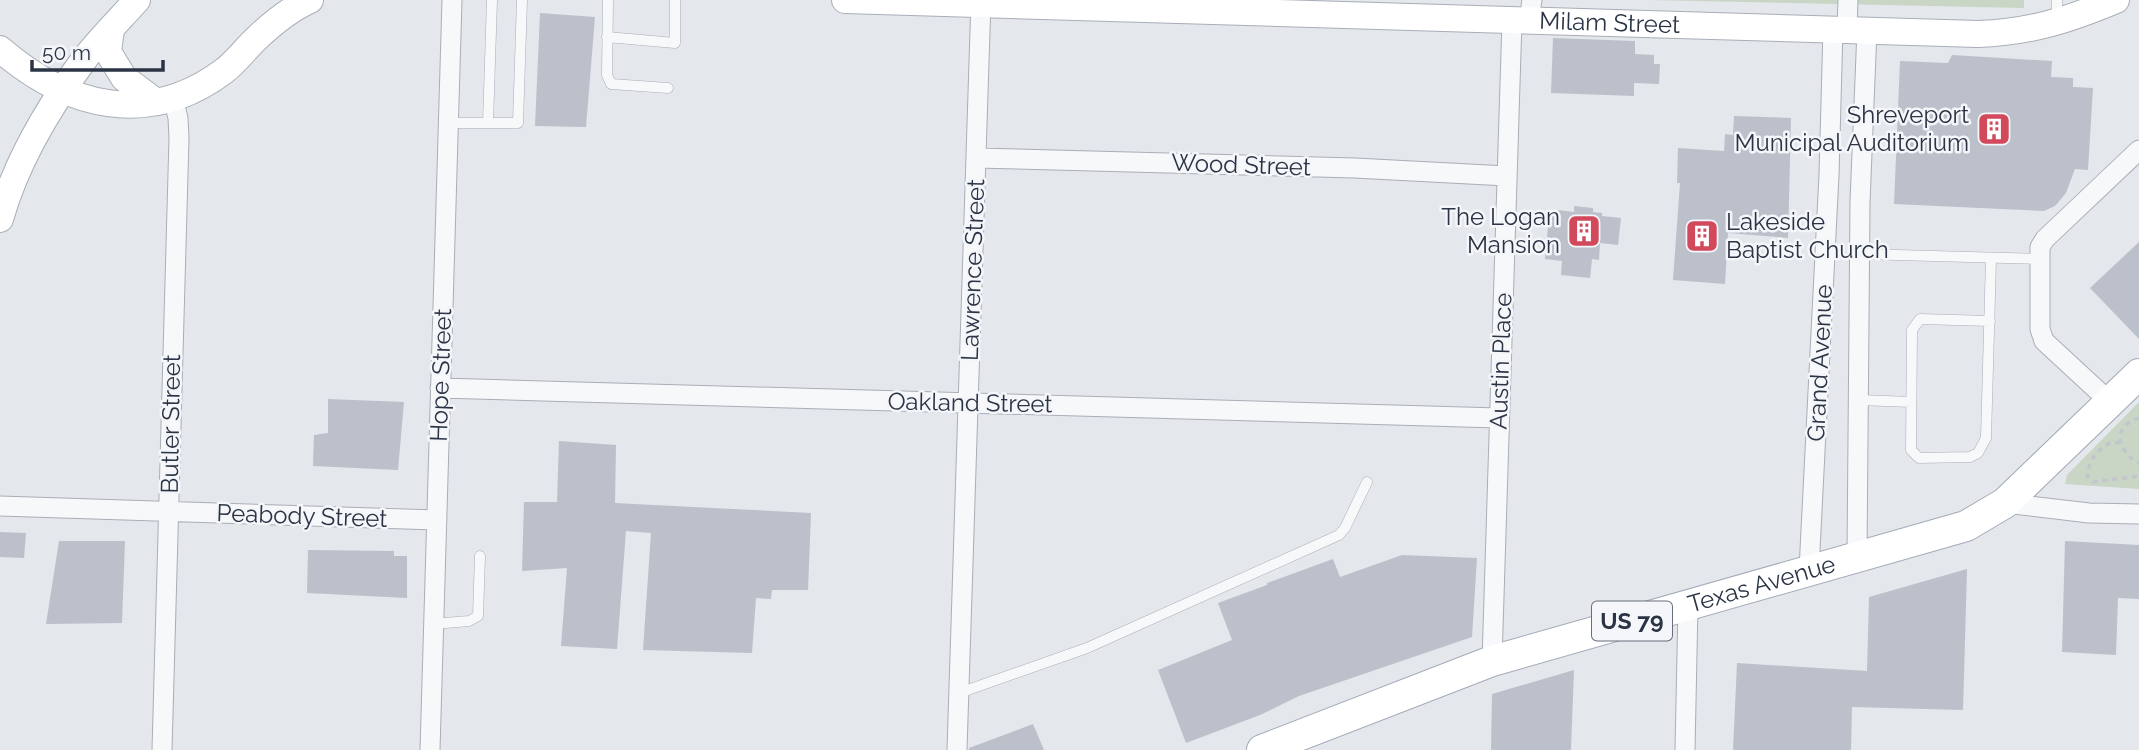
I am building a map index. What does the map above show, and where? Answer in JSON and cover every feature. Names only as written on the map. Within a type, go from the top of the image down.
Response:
[{"type":"main road","name":"Texas Avenue","points":[[1262,750],[1492,661],[1966,526],[2005,503],[2139,374]]},
{"type":"street","points":[[0,219],[13,180],[63,91],[87,56],[137,0]]},
{"type":"street","points":[[0,49],[34,76],[63,91],[110,105],[165,100],[200,86],[224,71],[277,20],[310,0]]},
{"type":"street","name":"Hope Street","points":[[430,750],[452,0]]},
{"type":"street","name":"Milam Street","points":[[845,0],[1515,12],[1849,29],[2001,33],[2057,11],[2116,0]]},
{"type":"street","points":[[1848,0],[1849,29]]},
{"type":"street","name":"Lawrence Street","points":[[957,750],[981,2]]},
{"type":"street","name":"Austin Place","points":[[1492,661],[1507,176],[1515,12]]},
{"type":"street","points":[[111,29],[108,52],[124,78],[165,100]]},
{"type":"street","name":"Grand Avenue","points":[[1849,29],[1860,254],[1857,557]]},
{"type":"street","name":"Grand Avenue","points":[[1809,570],[1829,175],[1849,29]]},
{"type":"street","name":"Butler Street","points":[[162,750],[178,138],[178,118],[165,100]]},
{"type":"street","points":[[2110,402],[2044,341],[2040,329],[2040,247],[2045,239],[2139,150]]},
{"type":"street","name":"Wood Street","points":[[976,158],[1354,168],[1507,176]]},
{"type":"street","name":"Oakland Street","points":[[440,388],[1499,418]]},
{"type":"street","points":[[2005,503],[2090,513],[2139,514]]},
{"type":"street","name":"Peabody Street","points":[[0,506],[436,520]]},
{"type":"street","points":[[1685,750],[1688,606]]},
{"type":"lane","points":[[488,123],[492,0]]},
{"type":"lane","points":[[448,123],[517,123],[522,0]]},
{"type":"lane","points":[[608,0],[607,75],[611,83],[668,88]]},
{"type":"lane","points":[[607,37],[675,43],[676,0]]},
{"type":"lane","points":[[1860,254],[2039,259]]},
{"type":"lane","points":[[1990,321],[1920,319],[1912,330],[1910,450],[1919,458],[1970,457],[1978,453],[1986,438],[1990,321],[1991,259]]},
{"type":"lane","points":[[1859,400],[1911,402]]},
{"type":"lane","points":[[959,694],[1087,648],[1339,535],[1367,482]]},
{"type":"lane","points":[[433,624],[469,621],[478,616],[480,556]]},
{"type":"path","points":[[2139,418],[2126,424],[2120,443],[2125,452],[2139,463]]},
{"type":"path","points":[[2120,443],[2111,442],[2100,449],[2089,460],[2087,475],[2093,482],[2139,476]]},
{"type":"green space","points":[[1648,0],[2024,0],[2024,8]]},
{"type":"green space","points":[[2139,402],[2139,489],[2065,484],[2067,475]]},
{"type":"building","points":[[540,13],[595,17],[586,127],[535,126]]},
{"type":"building","points":[[1553,38],[1635,41],[1635,54],[1654,55],[1654,64],[1660,64],[1659,84],[1634,83],[1634,96],[1551,93]]},
{"type":"building","name":"Shreveport Municipal Auditorium","points":[[1952,55],[2052,61],[2051,77],[2073,78],[2073,87],[2093,88],[2088,170],[2075,169],[2066,193],[2055,206],[2044,211],[1894,204],[1900,61],[1948,63]]},
{"type":"building","points":[[1734,116],[1791,118],[1788,238],[1728,233],[1725,284],[1673,280],[1680,183],[1677,183],[1678,148],[1724,151],[1725,134],[1733,135]]},
{"type":"building","name":"The Logan Mansion","points":[[1574,206],[1593,208],[1593,212],[1602,213],[1602,216],[1621,218],[1618,245],[1600,243],[1599,260],[1592,259],[1590,278],[1561,275],[1562,261],[1545,259],[1549,215],[1557,216],[1558,210],[1574,212]]},
{"type":"building","points":[[2139,242],[2139,339],[2090,288]]},
{"type":"building","points":[[328,399],[404,402],[398,470],[313,466],[314,435],[328,433]]},
{"type":"building","points":[[559,441],[616,445],[615,503],[811,513],[808,590],[772,590],[771,599],[756,598],[752,653],[643,650],[651,533],[626,531],[617,649],[561,646],[567,568],[522,571],[524,502],[557,502]]},
{"type":"building","points":[[0,532],[26,533],[24,558],[0,557]]},
{"type":"building","points":[[59,541],[125,541],[122,623],[46,624]]},
{"type":"building","points":[[2065,541],[2139,545],[2139,599],[2118,598],[2116,655],[2062,652]]},
{"type":"building","points":[[308,550],[394,551],[394,556],[407,556],[407,598],[307,593]]},
{"type":"building","points":[[1402,555],[1477,558],[1472,637],[1299,696],[1260,715],[1186,743],[1158,670],[1232,640],[1218,603],[1333,559],[1340,577]]},
{"type":"building","points":[[1967,569],[1963,710],[1852,707],[1851,750],[1733,750],[1737,663],[1867,671],[1869,597]]},
{"type":"building","points":[[1574,670],[1571,750],[1491,750],[1492,694]]},
{"type":"building","points":[[1033,724],[1044,750],[969,750],[969,748]]},
{"type":"place","name":"Shreveport Municipal Auditorium","points":[[1994,129]]},
{"type":"place","name":"The Logan Mansion","points":[[1584,231]]},
{"type":"place","name":"Lakeside Baptist Church","points":[[1702,236]]}]
